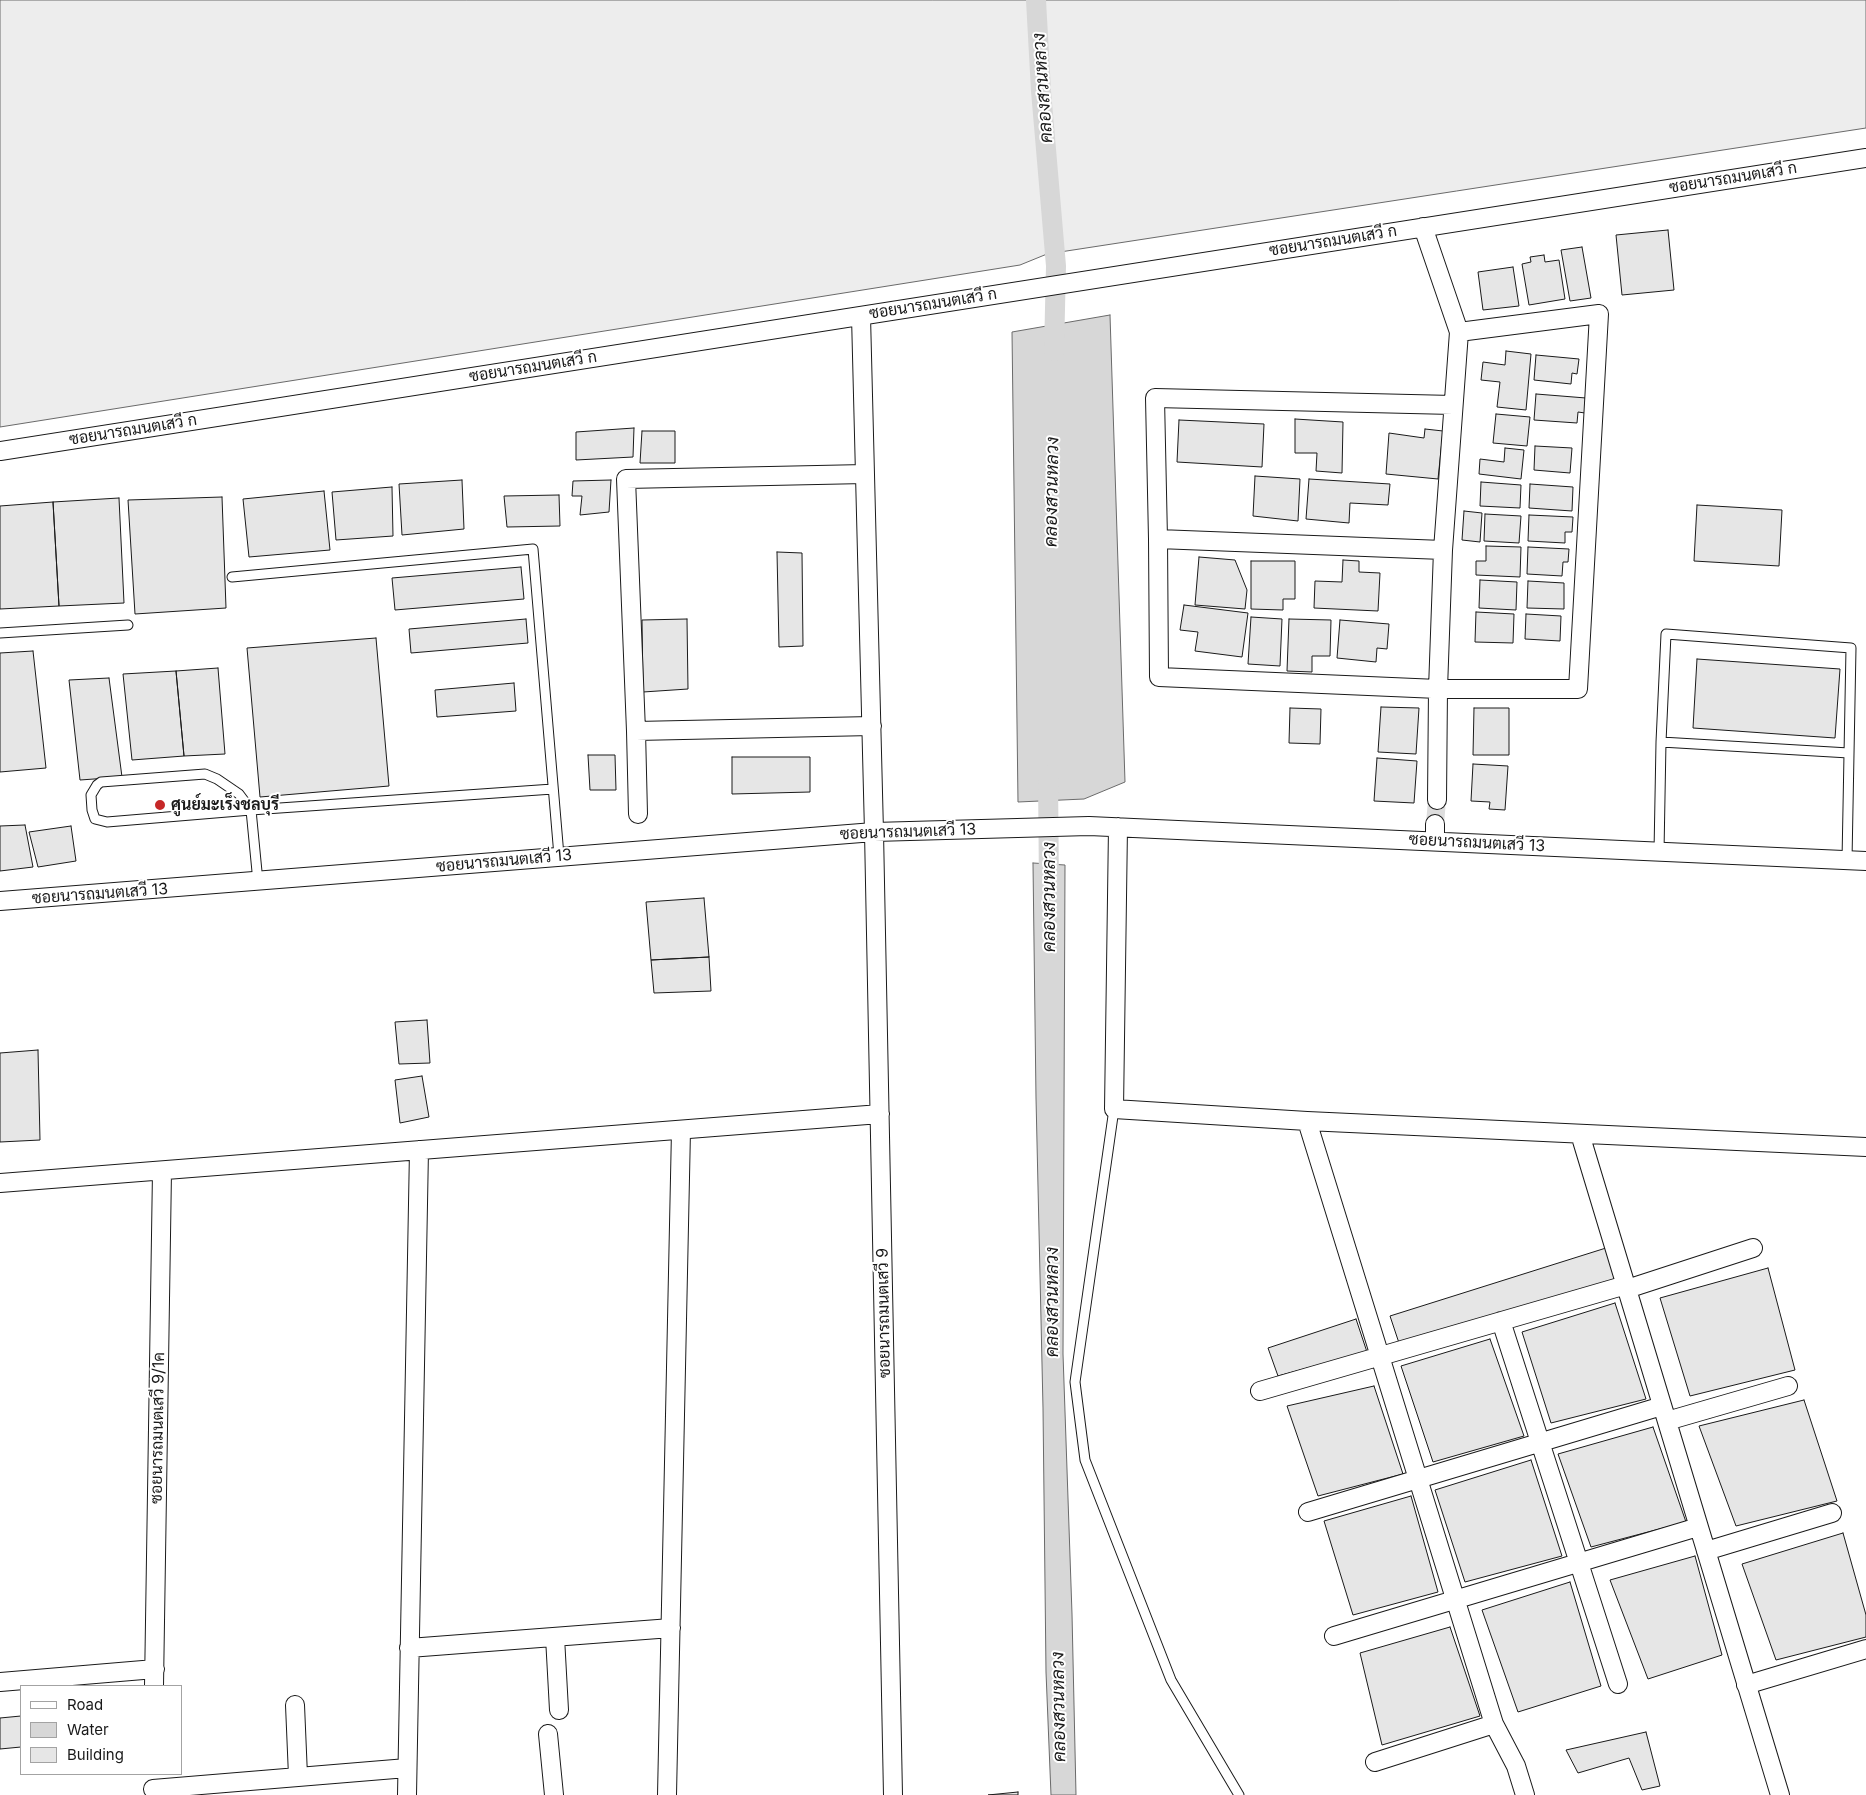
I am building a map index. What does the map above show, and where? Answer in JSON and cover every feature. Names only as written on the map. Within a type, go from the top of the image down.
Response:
[{"type":"street","name":"ซอยนารถมนตเสวี ก","points":[[0,450],[1866,158]]},
{"type":"street","points":[[1423,227],[1459,332],[1443,550],[1438,689],[1437,800]]},
{"type":"street","points":[[1453,406],[1155,398],[1159,677],[1438,689],[1578,689],[1599,314],[1459,332]]},
{"type":"street","name":"ซอยนารถมนตเสวี 9","points":[[861,316],[872,726],[893,1795]]},
{"type":"street","points":[[638,814],[626,479],[865,474]]},
{"type":"street","points":[[1158,539],[1443,550]]},
{"type":"street","points":[[636,731],[872,726]]},
{"type":"street","name":"ซอยนารถมนตเสวี 13","points":[[0,901],[874,832],[1089,826],[1435,833],[1659,852],[1866,861]]},
{"type":"street","points":[[1118,827],[1114,1109],[1865,1150]]},
{"type":"street","points":[[0,1183],[880,1114]]},
{"type":"street","points":[[1307,1121],[1494,1724],[1516,1766],[1525,1795]]},
{"type":"street","points":[[667,1795],[681,1130]]},
{"type":"street","points":[[1580,1134],[1780,1795]]},
{"type":"street","points":[[407,1795],[419,1150]]},
{"type":"street","name":"ซอยนารถมนตเสวี 9/1ค","points":[[154,1678],[162,1171]]},
{"type":"street","points":[[1260,1390],[1626,1287],[1753,1248]]},
{"type":"street","points":[[1501,1321],[1618,1684]]},
{"type":"street","points":[[1308,1512],[1540,1441],[1788,1386]]},
{"type":"street","points":[[1706,1551],[1832,1513]]},
{"type":"street","points":[[1334,1636],[1698,1527]]},
{"type":"street","points":[[410,1648],[671,1628]]},
{"type":"street","points":[[555,1636],[559,1710]]},
{"type":"street","points":[[1746,1685],[1866,1649]]},
{"type":"street","points":[[0,1682],[40,1683],[154,1678]]},
{"type":"street","points":[[295,1705],[298,1776]]},
{"type":"street","points":[[1375,1762],[1494,1724]]},
{"type":"street","points":[[548,1734],[554,1795]]},
{"type":"street","points":[[153,1786],[407,1768]]},
{"type":"lane","points":[[232,577],[533,549],[559,856]]},
{"type":"lane","points":[[0,633],[128,625]]},
{"type":"lane","points":[[1659,852],[1661,742],[1666,634],[1851,648],[1847,860]]},
{"type":"lane","points":[[1661,742],[1849,753]]},
{"type":"lane","points":[[258,882],[251,810],[239,794],[217,779],[205,774],[101,782],[91,795],[95,819],[107,822],[251,810],[553,789]]},
{"type":"lane","points":[[1114,1109],[1075,1382],[1085,1460],[1171,1680],[1239,1795]]},
{"type":"shaded area","points":[[0,0],[1866,0],[1866,128],[1047,254],[1020,265],[0,427]]},
{"type":"water","points":[[1110,315],[1125,782],[1084,799],[1018,802],[1012,332]]},
{"type":"water","points":[[1033,863],[1065,865],[1063,1354],[1076,1795],[1051,1795],[1046,1672]]},
{"type":"building","points":[[1668,230],[1674,290],[1622,295],[1616,235]]},
{"type":"building","points":[[1582,247],[1591,298],[1570,301],[1561,250]]},
{"type":"building","points":[[1544,255],[1545,262],[1559,260],[1565,299],[1529,305],[1522,264],[1531,262],[1530,257]]},
{"type":"building","points":[[1513,267],[1519,306],[1483,310],[1478,272]]},
{"type":"building","points":[[1506,351],[1531,354],[1526,410],[1497,407],[1500,382],[1481,380],[1483,362],[1505,365]]},
{"type":"building","points":[[1536,355],[1579,359],[1577,374],[1572,373],[1571,384],[1534,380]]},
{"type":"building","points":[[1536,394],[1586,398],[1585,413],[1578,412],[1577,423],[1534,420]]},
{"type":"building","points":[[1496,414],[1530,417],[1527,446],[1493,443]]},
{"type":"building","points":[[1295,419],[1343,422],[1342,473],[1316,471],[1317,453],[1295,453]]},
{"type":"building","points":[[1179,420],[1264,424],[1262,467],[1177,462]]},
{"type":"building","points":[[634,428],[633,457],[576,460],[576,432]]},
{"type":"building","points":[[1425,429],[1443,431],[1438,479],[1386,474],[1389,433],[1424,438]]},
{"type":"building","points":[[642,431],[675,431],[675,463],[640,463]]},
{"type":"building","points":[[1535,446],[1572,448],[1570,473],[1534,470]]},
{"type":"building","points":[[1505,448],[1524,450],[1521,479],[1479,474],[1480,459],[1504,462]]},
{"type":"building","points":[[1255,476],[1300,479],[1298,521],[1253,516]]},
{"type":"building","points":[[1309,479],[1390,484],[1388,505],[1350,503],[1349,523],[1306,519]]},
{"type":"building","points":[[462,480],[464,529],[402,535],[399,484]]},
{"type":"building","points":[[611,480],[609,512],[580,515],[582,496],[572,496],[573,481]]},
{"type":"building","points":[[1481,482],[1521,485],[1520,508],[1480,506]]},
{"type":"building","points":[[1530,484],[1573,487],[1572,511],[1529,508]]},
{"type":"building","points":[[392,487],[393,536],[336,540],[332,492]]},
{"type":"building","points":[[324,491],[330,550],[249,557],[243,499]]},
{"type":"building","points":[[559,495],[560,526],[507,527],[504,496]]},
{"type":"building","points":[[222,497],[226,608],[135,614],[128,500]]},
{"type":"building","points":[[119,498],[124,603],[59,606],[53,502]]},
{"type":"building","points":[[53,502],[59,606],[0,609],[0,506]]},
{"type":"building","points":[[1697,505],[1782,510],[1779,566],[1694,561]]},
{"type":"building","points":[[1464,511],[1482,513],[1480,542],[1462,540]]},
{"type":"building","points":[[1485,514],[1521,516],[1519,543],[1484,541]]},
{"type":"building","points":[[1529,515],[1573,517],[1572,532],[1565,532],[1565,543],[1528,541]]},
{"type":"building","points":[[1486,546],[1521,547],[1520,577],[1476,575],[1476,561],[1486,561]]},
{"type":"building","points":[[1528,547],[1569,549],[1568,562],[1563,562],[1562,576],[1527,574]]},
{"type":"building","points":[[777,552],[802,553],[803,646],[779,647]]},
{"type":"building","points":[[1199,557],[1235,560],[1247,590],[1245,609],[1195,605]]},
{"type":"building","points":[[1343,560],[1359,561],[1359,572],[1380,573],[1378,611],[1314,608],[1315,581],[1342,582]]},
{"type":"building","points":[[1251,561],[1295,561],[1295,599],[1283,599],[1283,610],[1251,609]]},
{"type":"building","points":[[521,567],[524,599],[395,610],[392,578]]},
{"type":"building","points":[[1480,580],[1517,582],[1516,610],[1479,608]]},
{"type":"building","points":[[1528,581],[1564,583],[1564,609],[1527,608]]},
{"type":"building","points":[[1184,605],[1248,613],[1242,657],[1195,651],[1198,632],[1180,630]]},
{"type":"building","points":[[1476,612],[1514,614],[1513,643],[1475,642]]},
{"type":"building","points":[[1526,614],[1561,616],[1560,641],[1525,639]]},
{"type":"building","points":[[1251,617],[1282,619],[1280,666],[1248,664]]},
{"type":"building","points":[[526,619],[528,643],[411,653],[409,629]]},
{"type":"building","points":[[687,619],[688,689],[643,692],[642,620]]},
{"type":"building","points":[[1289,619],[1331,620],[1330,656],[1312,656],[1312,672],[1287,671]]},
{"type":"building","points":[[1340,620],[1389,624],[1387,649],[1377,648],[1376,662],[1337,658]]},
{"type":"building","points":[[376,638],[389,786],[260,797],[247,648]]},
{"type":"building","points":[[33,651],[46,768],[0,772],[0,653]]},
{"type":"building","points":[[1697,659],[1840,669],[1835,738],[1693,728]]},
{"type":"building","points":[[218,668],[225,754],[184,756],[176,671]]},
{"type":"building","points":[[176,671],[184,756],[132,760],[123,674]]},
{"type":"building","points":[[109,678],[122,777],[80,780],[69,680]]},
{"type":"building","points":[[514,683],[516,711],[437,717],[435,690]]},
{"type":"building","points":[[1381,707],[1419,708],[1416,754],[1378,752]]},
{"type":"building","points":[[1290,708],[1321,709],[1320,744],[1289,743]]},
{"type":"building","points":[[1474,708],[1509,708],[1509,755],[1473,755]]},
{"type":"building","points":[[588,755],[615,755],[616,790],[590,790]]},
{"type":"building","points":[[732,757],[810,757],[810,792],[732,794]]},
{"type":"building","points":[[1377,758],[1417,761],[1414,803],[1374,801]]},
{"type":"building","points":[[1473,764],[1508,766],[1505,810],[1489,809],[1490,802],[1471,801]]},
{"type":"building","points":[[25,825],[33,867],[0,871],[0,826]]},
{"type":"building","points":[[71,826],[76,861],[38,867],[29,832]]},
{"type":"building","points":[[704,898],[709,957],[651,960],[646,902]]},
{"type":"building","points":[[709,957],[711,991],[654,993],[651,960]]},
{"type":"building","points":[[427,1020],[430,1063],[399,1064],[395,1022]]},
{"type":"building","points":[[38,1050],[40,1140],[0,1142],[0,1053]]},
{"type":"building","points":[[422,1076],[429,1117],[400,1123],[395,1080]]},
{"type":"building","points":[[1606,1248],[1616,1279],[1400,1346],[1390,1316]]},
{"type":"building","points":[[1768,1268],[1795,1370],[1690,1396],[1660,1298]]},
{"type":"building","points":[[1615,1303],[1646,1399],[1551,1423],[1522,1332]]},
{"type":"building","points":[[1356,1319],[1367,1352],[1278,1376],[1268,1348]]},
{"type":"building","points":[[1490,1339],[1524,1436],[1433,1462],[1401,1366]]},
{"type":"building","points":[[1374,1386],[1403,1474],[1318,1496],[1287,1406]]},
{"type":"building","points":[[1804,1400],[1837,1501],[1736,1526],[1699,1426]]},
{"type":"building","points":[[1653,1427],[1686,1522],[1591,1547],[1558,1454]]},
{"type":"building","points":[[1531,1460],[1562,1556],[1465,1582],[1435,1490]]},
{"type":"building","points":[[1411,1496],[1438,1592],[1353,1615],[1324,1521]]},
{"type":"building","points":[[1843,1533],[1866,1615],[1866,1637],[1776,1660],[1742,1564]]},
{"type":"building","points":[[1695,1556],[1722,1655],[1648,1679],[1610,1580]]},
{"type":"building","points":[[1570,1582],[1601,1686],[1518,1712],[1482,1610]]},
{"type":"building","points":[[1450,1627],[1480,1716],[1382,1745],[1360,1653]]},
{"type":"building","points":[[20,1716],[20,1747],[0,1749],[0,1718]]},
{"type":"building","points":[[1646,1732],[1660,1786],[1642,1790],[1629,1758],[1578,1773],[1566,1750]]},
{"type":"building","points":[[1018,1792],[1018,1795],[988,1795]]},
{"type":"waterway","name":"คลองสวนหลวง","points":[[1036,0],[1041,91],[1056,266],[1054,351]]},
{"type":"waterway","name":"คลองสวนหลวง","points":[[1048,775],[1049,891]]},
{"type":"tunnel","points":[[1435,824],[1437,800]]},
{"type":"place","name":"ศูนย์มะเร็งชลบุรี","points":[[160,805]]}]
